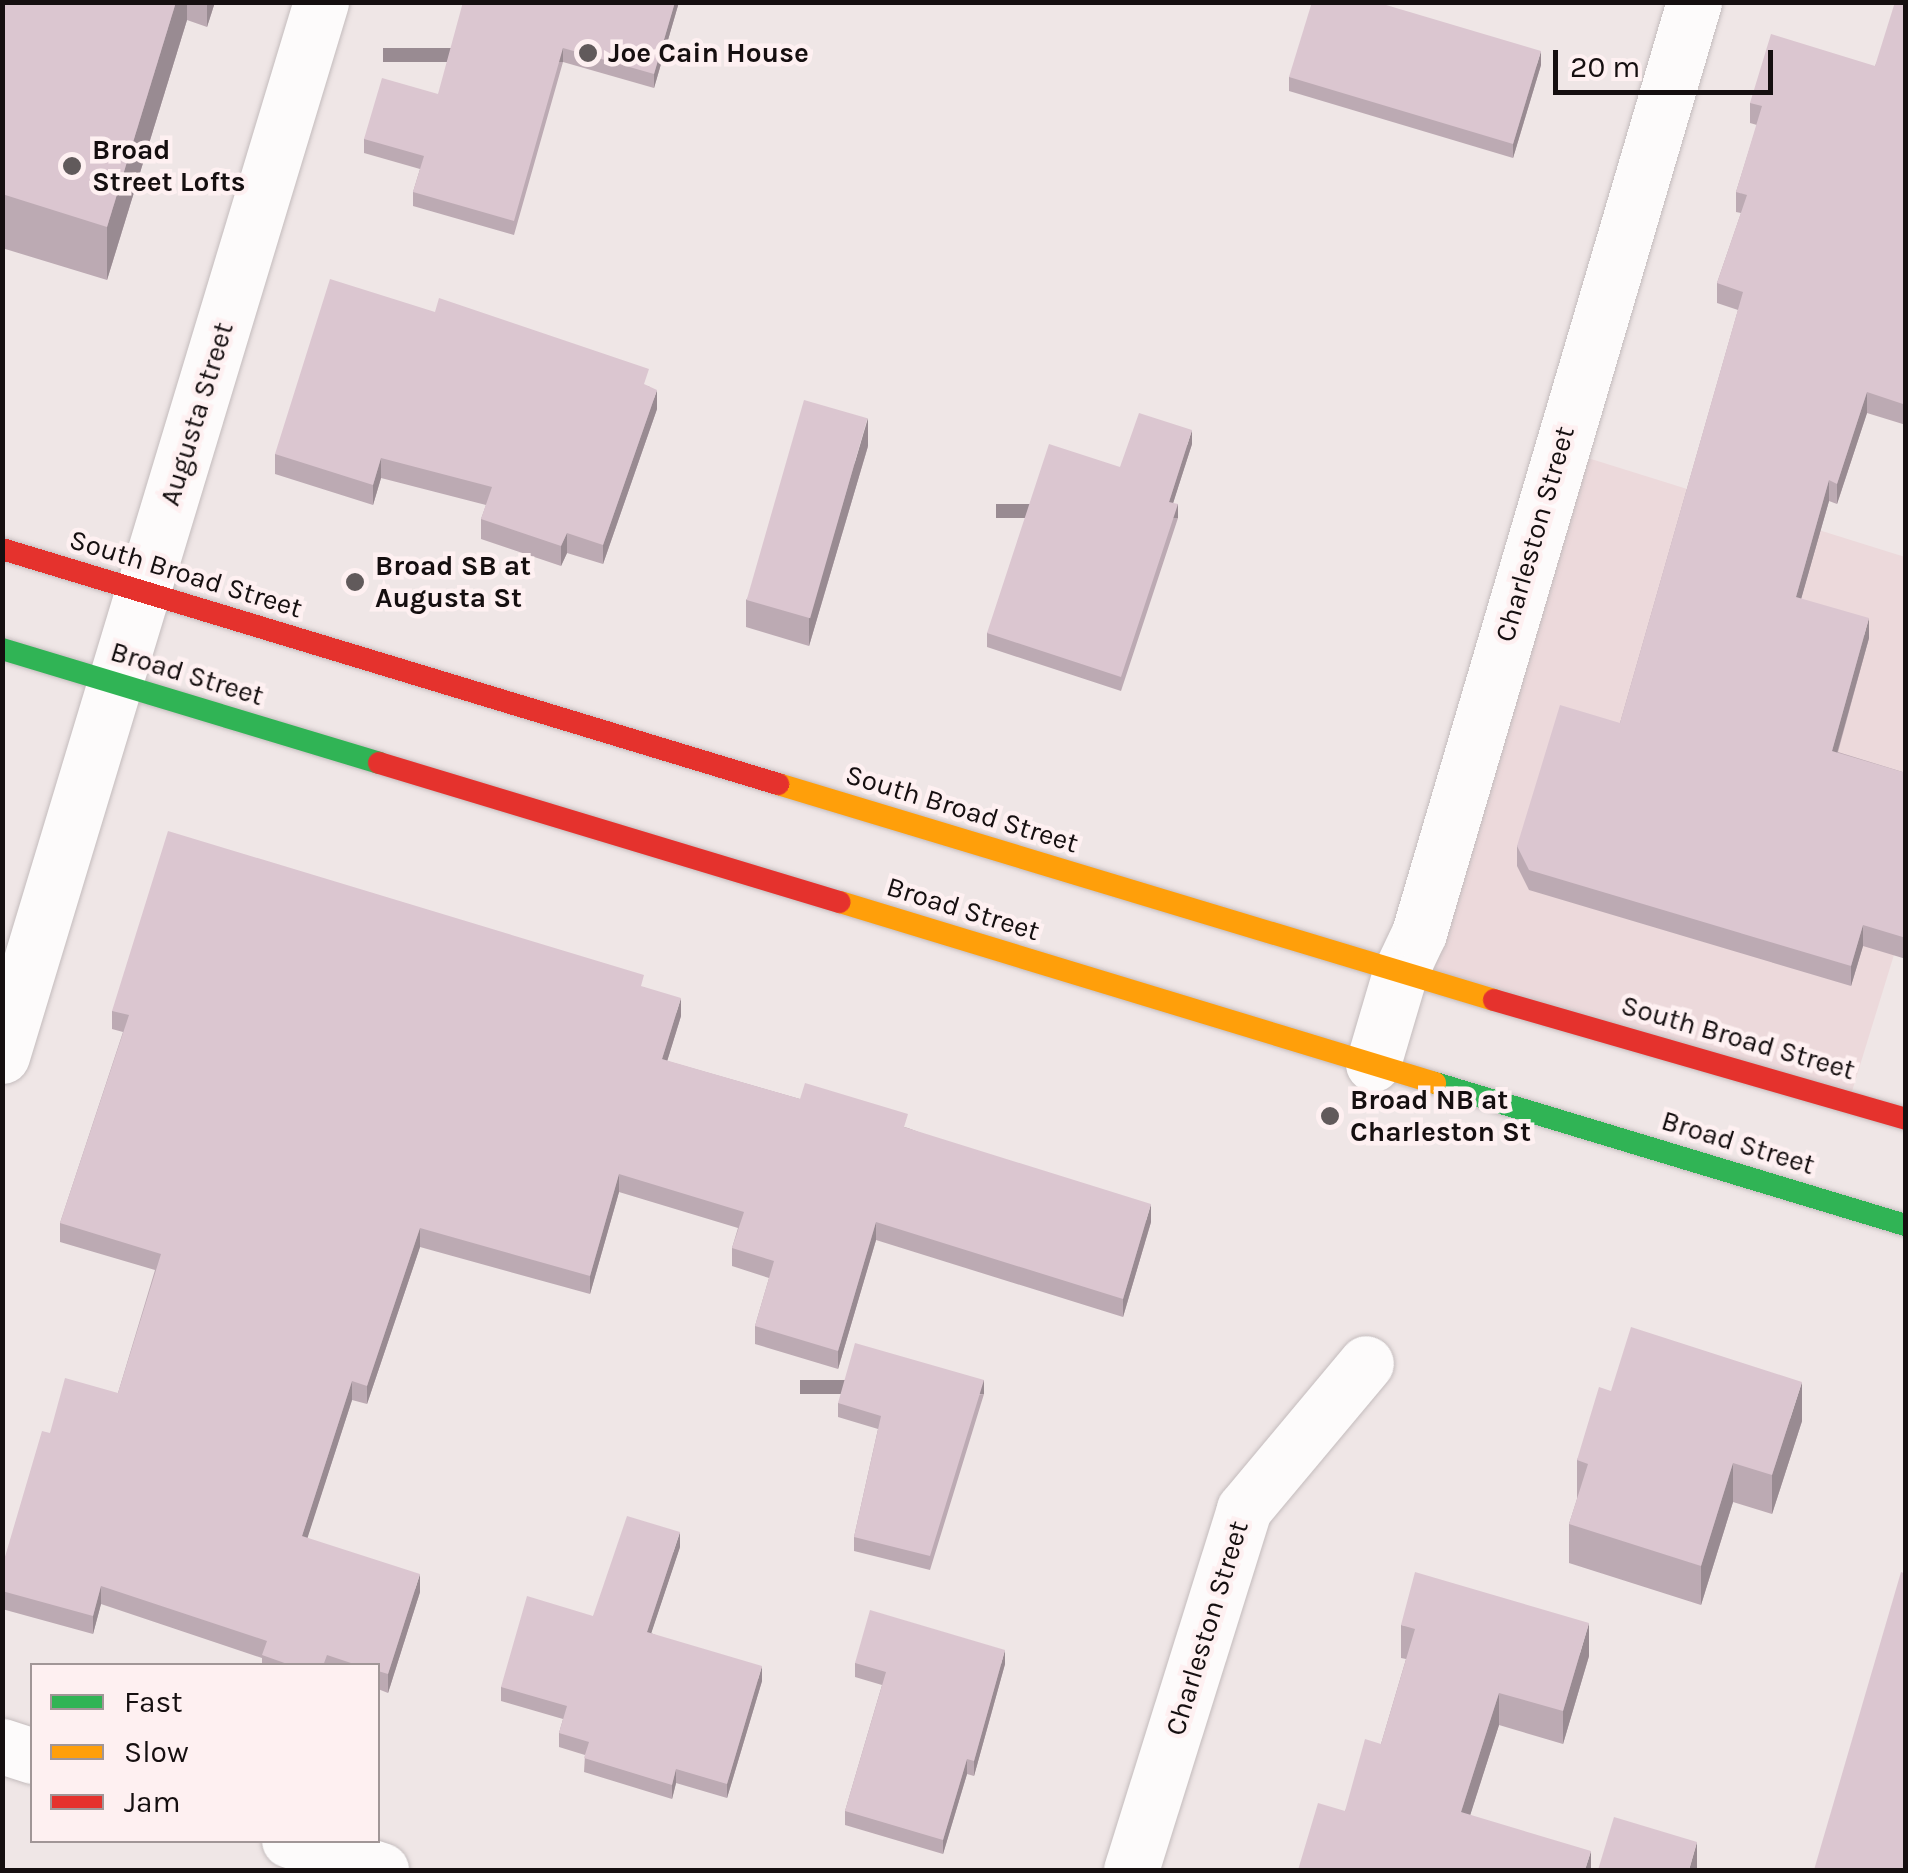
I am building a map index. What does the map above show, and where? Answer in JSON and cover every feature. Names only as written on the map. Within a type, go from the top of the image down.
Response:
[{"type":"main road","name":"South Broad Street","points":[[2,549],[1400,973],[1906,1119]]},
{"type":"main road","name":"Broad Street","points":[[2,649],[1906,1225]]},
{"type":"street","name":"Augusta Street","points":[[2,1056],[322,2]]},
{"type":"street","name":"Charleston Street","points":[[1373,1064],[1400,973],[1420,934],[1694,2]]},
{"type":"street","name":"Charleston Street","points":[[1131,1870],[1244,1508],[1366,1364]]},
{"type":"street","points":[[2,1746],[30,1755]]},
{"type":"street","points":[[298,1843],[381,1870]]},
{"type":"shaded area","points":[[1559,449],[1905,557],[1905,919],[1849,1101],[1400,973]]},
{"type":"building","name":"Broad Street Lofts","points":[[2,2],[176,2],[107,227],[2,194]]},
{"type":"building","points":[[463,2],[675,2],[654,74],[563,48],[514,221],[413,192],[424,156],[364,139],[382,78],[438,94]]},
{"type":"building","points":[[1312,2],[1376,2],[1541,51],[1513,144],[1289,77]]},
{"type":"building","points":[[1895,2],[1906,2],[1906,405],[1867,392],[1837,484],[1829,480],[1796,597],[1869,618],[1832,751],[1906,773],[1906,938],[1863,925],[1851,966],[1529,870],[1517,846],[1560,705],[1620,723],[1743,292],[1717,283],[1747,195],[1736,192],[1762,106],[1750,103],[1771,34],[1875,66]]},
{"type":"building","points":[[330,279],[435,312],[439,298],[649,369],[644,384],[657,390],[603,545],[567,533],[561,546],[481,519],[492,487],[381,458],[373,485],[275,454]]},
{"type":"building","points":[[804,400],[867,418],[810,618],[747,600]]},
{"type":"building","points":[[1139,413],[1192,430],[1169,502],[1178,504],[1121,677],[987,633],[1049,444],[1120,467]]},
{"type":"building","points":[[168,831],[644,975],[641,986],[681,998],[662,1059],[800,1099],[805,1083],[908,1114],[904,1127],[1151,1204],[1123,1299],[876,1222],[838,1351],[755,1326],[774,1261],[732,1248],[744,1212],[619,1174],[590,1276],[420,1228],[367,1386],[352,1381],[302,1536],[420,1574],[388,1674],[380,1672],[380,1663],[351,1663],[327,1655],[324,1663],[285,1663],[262,1655],[267,1641],[101,1586],[93,1616],[2,1591],[2,1567],[42,1431],[50,1433],[65,1378],[118,1393],[161,1254],[60,1223],[129,1015],[112,1011]]},
{"type":"building","points":[[1631,1327],[1802,1382],[1772,1475],[1733,1463],[1701,1566],[1569,1524],[1588,1464],[1577,1460],[1599,1387],[1611,1391]]},
{"type":"building","points":[[855,1343],[984,1380],[930,1556],[854,1537],[881,1416],[838,1403]]},
{"type":"building","points":[[627,1516],[680,1532],[647,1632],[762,1666],[727,1784],[676,1769],[672,1785],[584,1758],[589,1742],[559,1733],[567,1706],[501,1687],[527,1596],[593,1616]]},
{"type":"building","points":[[1415,1572],[1589,1623],[1563,1711],[1499,1693],[1461,1812],[1591,1851],[1585,1870],[1298,1870],[1318,1803],[1345,1811],[1365,1739],[1381,1744],[1415,1629],[1401,1625]]},
{"type":"building","points":[[1901,1572],[1906,1574],[1906,1870],[1814,1870]]},
{"type":"building","points":[[870,1610],[1005,1650],[974,1761],[967,1759],[943,1840],[845,1811],[886,1672],[855,1663]]},
{"type":"building","points":[[1614,1817],[1697,1842],[1689,1870],[1598,1870]]},
{"type":"traffic: fast","points":[[2,649],[379,763]]},
{"type":"traffic: fast","points":[[1435,1083],[1906,1225]]},
{"type":"traffic: slow","points":[[778,784],[1494,1000]]},
{"type":"traffic: slow","points":[[840,902],[1435,1083]]},
{"type":"traffic: jam","points":[[2,549],[778,784]]},
{"type":"traffic: jam","points":[[379,763],[840,902]]},
{"type":"traffic: jam","points":[[1494,1000],[1906,1119]]},
{"type":"place","name":"Joe Cain House","points":[[588,53]]},
{"type":"place","name":"Broad Street Lofts","points":[[72,166]]},
{"type":"place","name":"Broad SB at Augusta St","points":[[355,582]]},
{"type":"place","name":"Broad NB at Charleston St","points":[[1330,1116]]}]
